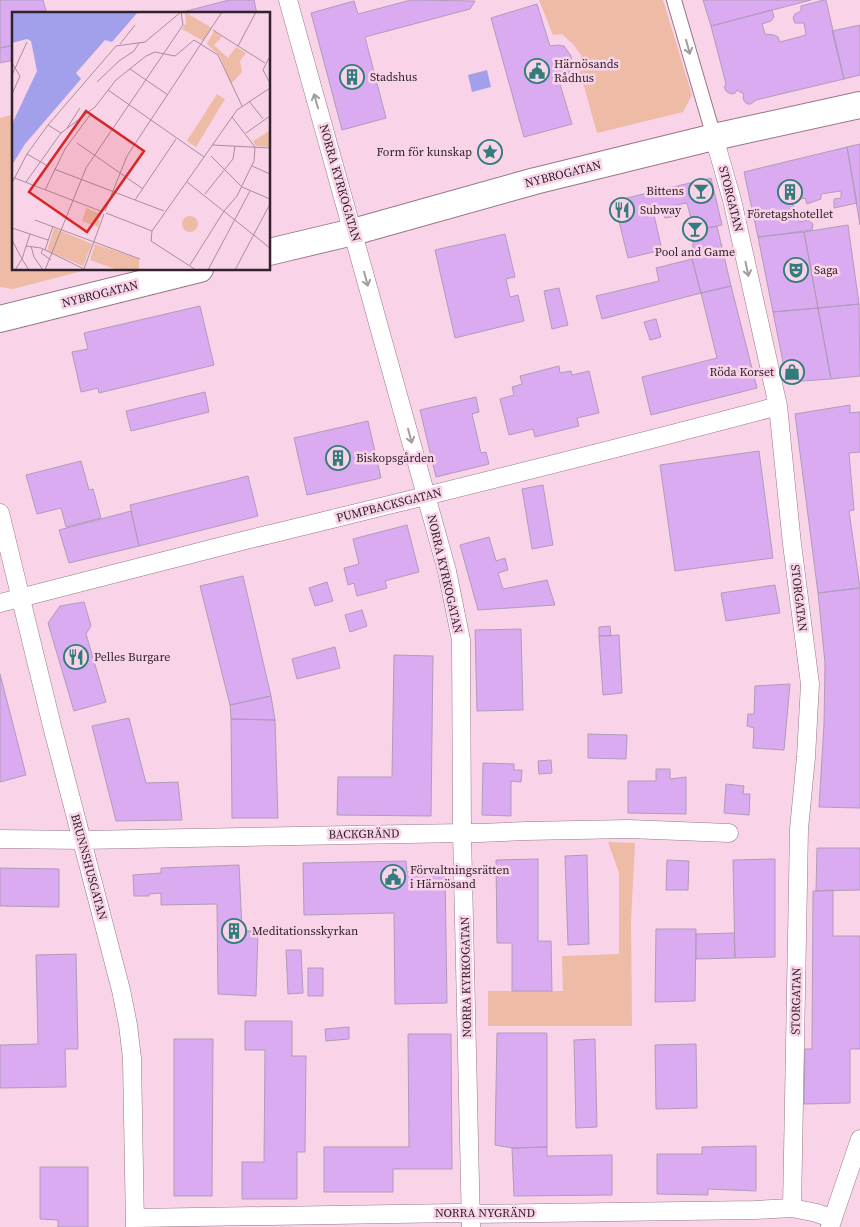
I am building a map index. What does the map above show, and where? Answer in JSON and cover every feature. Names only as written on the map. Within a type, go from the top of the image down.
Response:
[{"type":"main road","name":"NYBROGATAN","points":[[270,252],[353,232],[535,181],[714,137],[860,105]]},
{"type":"main road","name":"NYBROGATAN","points":[[0,319],[196,270]]},
{"type":"street","name":"NORRA KYRKOGATAN","points":[[288,0],[447,571],[461,640],[462,833],[471,1220]]},
{"type":"street","name":"STORGATAN","points":[[674,0],[732,200],[778,406],[792,544],[810,684],[806,757],[799,829],[792,1208]]},
{"type":"street","name":"PUMPBACKSGATAN","points":[[0,604],[778,406]]},
{"type":"street","name":"BRUNNSHUSGATAN","points":[[0,513],[20,598],[121,990],[128,1025],[132,1058],[135,1223]]},
{"type":"street","name":"BACKGRÄND","points":[[0,838],[82,840],[629,829],[729,833]]},
{"type":"street","points":[[831,1223],[860,1138]]},
{"type":"street","name":"NORRA NYGRÄND","points":[[135,1223],[447,1213],[471,1220],[792,1208],[817,1213],[831,1223]]},
{"type":"shaded area","points":[[539,0],[663,0],[692,95],[683,112],[597,133],[580,72],[581,55],[562,34],[553,35]]},
{"type":"shaded area","points":[[487,70],[491,87],[472,92],[468,75]]},
{"type":"shaded area","points":[[12,115],[12,270],[86,270],[13,289],[0,287],[0,118]]},
{"type":"shaded area","points":[[608,842],[635,843],[631,921],[632,1026],[488,1026],[488,991],[563,991],[562,956],[619,954],[619,873]]},
{"type":"building","points":[[0,0],[43,0],[46,12],[12,12],[12,45],[0,48]]},
{"type":"building","points":[[229,0],[254,0],[257,12],[183,12]]},
{"type":"building","name":"Stadshus","points":[[411,0],[475,1],[470,9],[365,37],[386,118],[342,130],[311,13],[354,1],[358,14]]},
{"type":"building","points":[[703,0],[811,0],[711,26]]},
{"type":"building","points":[[826,0],[844,79],[756,100],[751,104],[747,104],[744,101],[744,94],[737,90],[732,94],[726,91],[724,87],[726,84],[711,26],[772,10],[774,17],[771,21],[762,24],[765,34],[778,37],[780,42],[806,35],[804,23],[795,23],[793,18],[795,14],[801,11],[801,6]]},
{"type":"building","name":"Härnösands Rådhus","points":[[537,4],[550,46],[564,46],[571,56],[572,66],[567,77],[559,81],[572,124],[524,137],[491,18]]},
{"type":"building","points":[[860,25],[860,75],[844,79],[832,31]]},
{"type":"building","points":[[12,45],[12,60],[0,63],[0,48]]},
{"type":"building","points":[[860,144],[860,225],[847,147]]},
{"type":"building","name":"Företagshotellet","points":[[847,147],[857,203],[834,208],[834,199],[841,198],[841,191],[821,194],[821,199],[807,204],[805,198],[792,201],[799,222],[808,220],[813,224],[812,230],[758,237],[744,172]]},
{"type":"building","points":[[711,178],[722,225],[694,231],[687,203],[676,205],[678,215],[671,217],[665,218],[663,209],[653,211],[662,250],[628,258],[614,201]]},
{"type":"building","points":[[848,225],[859,304],[818,308],[804,232]]},
{"type":"building","points":[[717,226],[731,286],[701,293],[692,259],[694,231]]},
{"type":"building","points":[[804,232],[818,308],[773,312],[758,237]]},
{"type":"building","points":[[505,234],[515,277],[506,279],[510,297],[518,295],[524,321],[455,338],[435,250]]},
{"type":"building","points":[[692,259],[701,293],[602,319],[596,296],[659,281],[656,268]]},
{"type":"building","points":[[731,286],[757,388],[651,415],[642,377],[717,358],[701,293]]},
{"type":"building","points":[[559,288],[568,325],[552,329],[544,291]]},
{"type":"building","points":[[859,304],[860,376],[831,379],[818,308]]},
{"type":"building","points":[[200,306],[214,365],[99,393],[98,388],[81,392],[72,352],[88,349],[84,333]]},
{"type":"building","points":[[818,308],[831,379],[787,382],[773,312]]},
{"type":"building","points":[[656,319],[661,337],[650,340],[644,322]]},
{"type":"building","points":[[559,366],[560,373],[571,371],[572,375],[589,371],[599,413],[577,418],[579,426],[535,437],[533,429],[509,435],[500,399],[514,395],[512,387],[522,384],[520,376]]},
{"type":"building","points":[[205,392],[209,412],[131,431],[126,411]]},
{"type":"building","points":[[476,397],[479,412],[472,414],[481,453],[486,452],[489,464],[436,477],[420,410]]},
{"type":"building","points":[[850,405],[850,413],[860,412],[860,452],[849,453],[854,510],[849,511],[860,588],[818,593],[795,414]]},
{"type":"building","name":"Biskopsgården","points":[[368,421],[381,478],[307,495],[294,438]]},
{"type":"building","points":[[759,451],[773,558],[675,571],[660,465]]},
{"type":"building","points":[[81,461],[89,490],[93,489],[101,518],[66,527],[61,508],[37,514],[26,475]]},
{"type":"building","points":[[248,476],[258,516],[139,546],[130,505]]},
{"type":"building","points":[[543,485],[553,545],[532,549],[522,489]]},
{"type":"building","points":[[131,511],[139,546],[69,563],[59,530]]},
{"type":"building","points":[[407,525],[419,572],[385,581],[387,588],[357,596],[354,583],[348,585],[344,568],[359,564],[353,539]]},
{"type":"building","points":[[489,537],[496,561],[505,558],[508,570],[498,573],[503,589],[547,580],[555,605],[478,610],[460,545]]},
{"type":"building","points":[[243,576],[271,696],[230,705],[200,586]]},
{"type":"building","points":[[327,582],[333,601],[315,606],[309,588]]},
{"type":"building","points":[[775,585],[780,613],[726,621],[721,593]]},
{"type":"building","points":[[860,588],[860,808],[819,807],[824,724],[825,663],[818,593]]},
{"type":"building","points":[[84,602],[91,626],[86,634],[106,702],[74,711],[48,623],[60,606]]},
{"type":"building","points":[[362,610],[367,626],[350,632],[345,615]]},
{"type":"building","points":[[610,626],[611,636],[599,636],[599,627]]},
{"type":"building","points":[[521,629],[523,710],[477,711],[475,630]]},
{"type":"building","points":[[619,635],[622,693],[603,695],[599,636]]},
{"type":"building","points":[[335,647],[340,668],[297,679],[292,659]]},
{"type":"building","points":[[394,655],[433,656],[431,816],[337,815],[338,777],[392,777]]},
{"type":"building","points":[[0,674],[26,775],[0,782]]},
{"type":"building","points":[[790,684],[784,750],[753,748],[754,728],[747,726],[748,714],[754,714],[755,686]]},
{"type":"building","points":[[271,696],[275,720],[231,719],[230,705]]},
{"type":"building","points":[[129,718],[146,783],[178,782],[182,820],[116,821],[92,726]]},
{"type":"building","points":[[231,719],[275,720],[278,818],[232,818]]},
{"type":"building","points":[[588,734],[627,735],[626,759],[588,758]]},
{"type":"building","points":[[551,760],[552,773],[539,774],[538,761]]},
{"type":"building","points":[[483,763],[514,764],[514,770],[522,770],[521,782],[511,781],[511,816],[482,815]]},
{"type":"building","points":[[656,769],[670,769],[670,779],[686,777],[686,814],[628,813],[628,781],[656,781]]},
{"type":"building","points":[[726,784],[744,786],[743,794],[750,794],[749,815],[724,813]]},
{"type":"building","points":[[817,848],[860,848],[860,890],[816,891]]},
{"type":"building","points":[[587,855],[589,944],[568,945],[565,856]]},
{"type":"building","points":[[538,859],[538,941],[551,941],[552,991],[512,991],[512,943],[497,943],[496,860]]},
{"type":"building","points":[[775,859],[775,957],[735,958],[733,860]]},
{"type":"building","points":[[667,860],[689,861],[688,890],[666,890]]},
{"type":"building","points":[[406,861],[407,872],[445,872],[447,1003],[395,1004],[394,913],[304,915],[303,863]]},
{"type":"building","name":"Meditationsskyrkan","points":[[239,865],[242,930],[258,932],[256,996],[218,994],[217,904],[161,905],[161,893],[149,894],[149,896],[134,896],[133,875],[161,873],[161,868]]},
{"type":"building","points":[[0,868],[59,869],[59,907],[0,906]]},
{"type":"building","points":[[833,890],[833,936],[860,936],[860,1049],[850,1049],[850,1103],[804,1104],[805,1049],[812,1049],[813,891]]},
{"type":"building","points":[[656,929],[696,929],[695,1001],[655,1002]]},
{"type":"building","points":[[734,933],[735,958],[696,959],[696,934]]},
{"type":"building","points":[[286,950],[301,950],[303,993],[288,994]]},
{"type":"building","points":[[76,954],[78,1049],[65,1049],[66,1087],[0,1088],[0,1045],[38,1044],[36,955]]},
{"type":"building","points":[[308,968],[323,968],[323,996],[308,996]]},
{"type":"building","points":[[245,1021],[292,1021],[292,1056],[306,1056],[305,1152],[297,1152],[297,1199],[242,1199],[242,1162],[264,1162],[265,1050],[245,1050]]},
{"type":"building","points":[[349,1027],[349,1039],[326,1041],[325,1029]]},
{"type":"building","points":[[497,1033],[547,1033],[547,1147],[512,1148],[495,1145]]},
{"type":"building","points":[[408,1034],[451,1034],[452,1169],[393,1169],[393,1192],[324,1192],[324,1147],[409,1147]]},
{"type":"building","points":[[174,1039],[213,1039],[212,1196],[174,1196]]},
{"type":"building","points":[[595,1039],[597,1127],[576,1128],[574,1040]]},
{"type":"building","points":[[696,1044],[697,1108],[656,1109],[655,1045]]},
{"type":"building","points":[[756,1146],[756,1191],[708,1189],[708,1195],[657,1194],[657,1154],[702,1154],[702,1147]]},
{"type":"building","points":[[547,1147],[547,1156],[612,1155],[612,1195],[514,1196],[512,1148]]},
{"type":"building","points":[[40,1167],[88,1167],[88,1227],[58,1227],[58,1220],[40,1219]]},
{"type":"place","name":"Härnösands Rådhus","points":[[537,71]]},
{"type":"place","name":"Stadshus","points":[[352,77]]},
{"type":"place","name":"Form för kunskap","points":[[490,152]]},
{"type":"place","name":"Bittens","points":[[701,191]]},
{"type":"place","name":"Företagshotellet","points":[[790,192]]},
{"type":"place","name":"Subway","points":[[622,210]]},
{"type":"place","name":"Pool and Game","points":[[695,229]]},
{"type":"place","name":"Saga","points":[[796,270]]},
{"type":"place","name":"Röda Korset","points":[[792,372]]},
{"type":"place","name":"Biskopsgården","points":[[338,458]]},
{"type":"place","name":"Pelles Burgare","points":[[76,657]]},
{"type":"place","name":"Förvaltningsrätten i Härnösand","points":[[393,877]]},
{"type":"place","name":"Meditationsskyrkan","points":[[234,931]]}]
